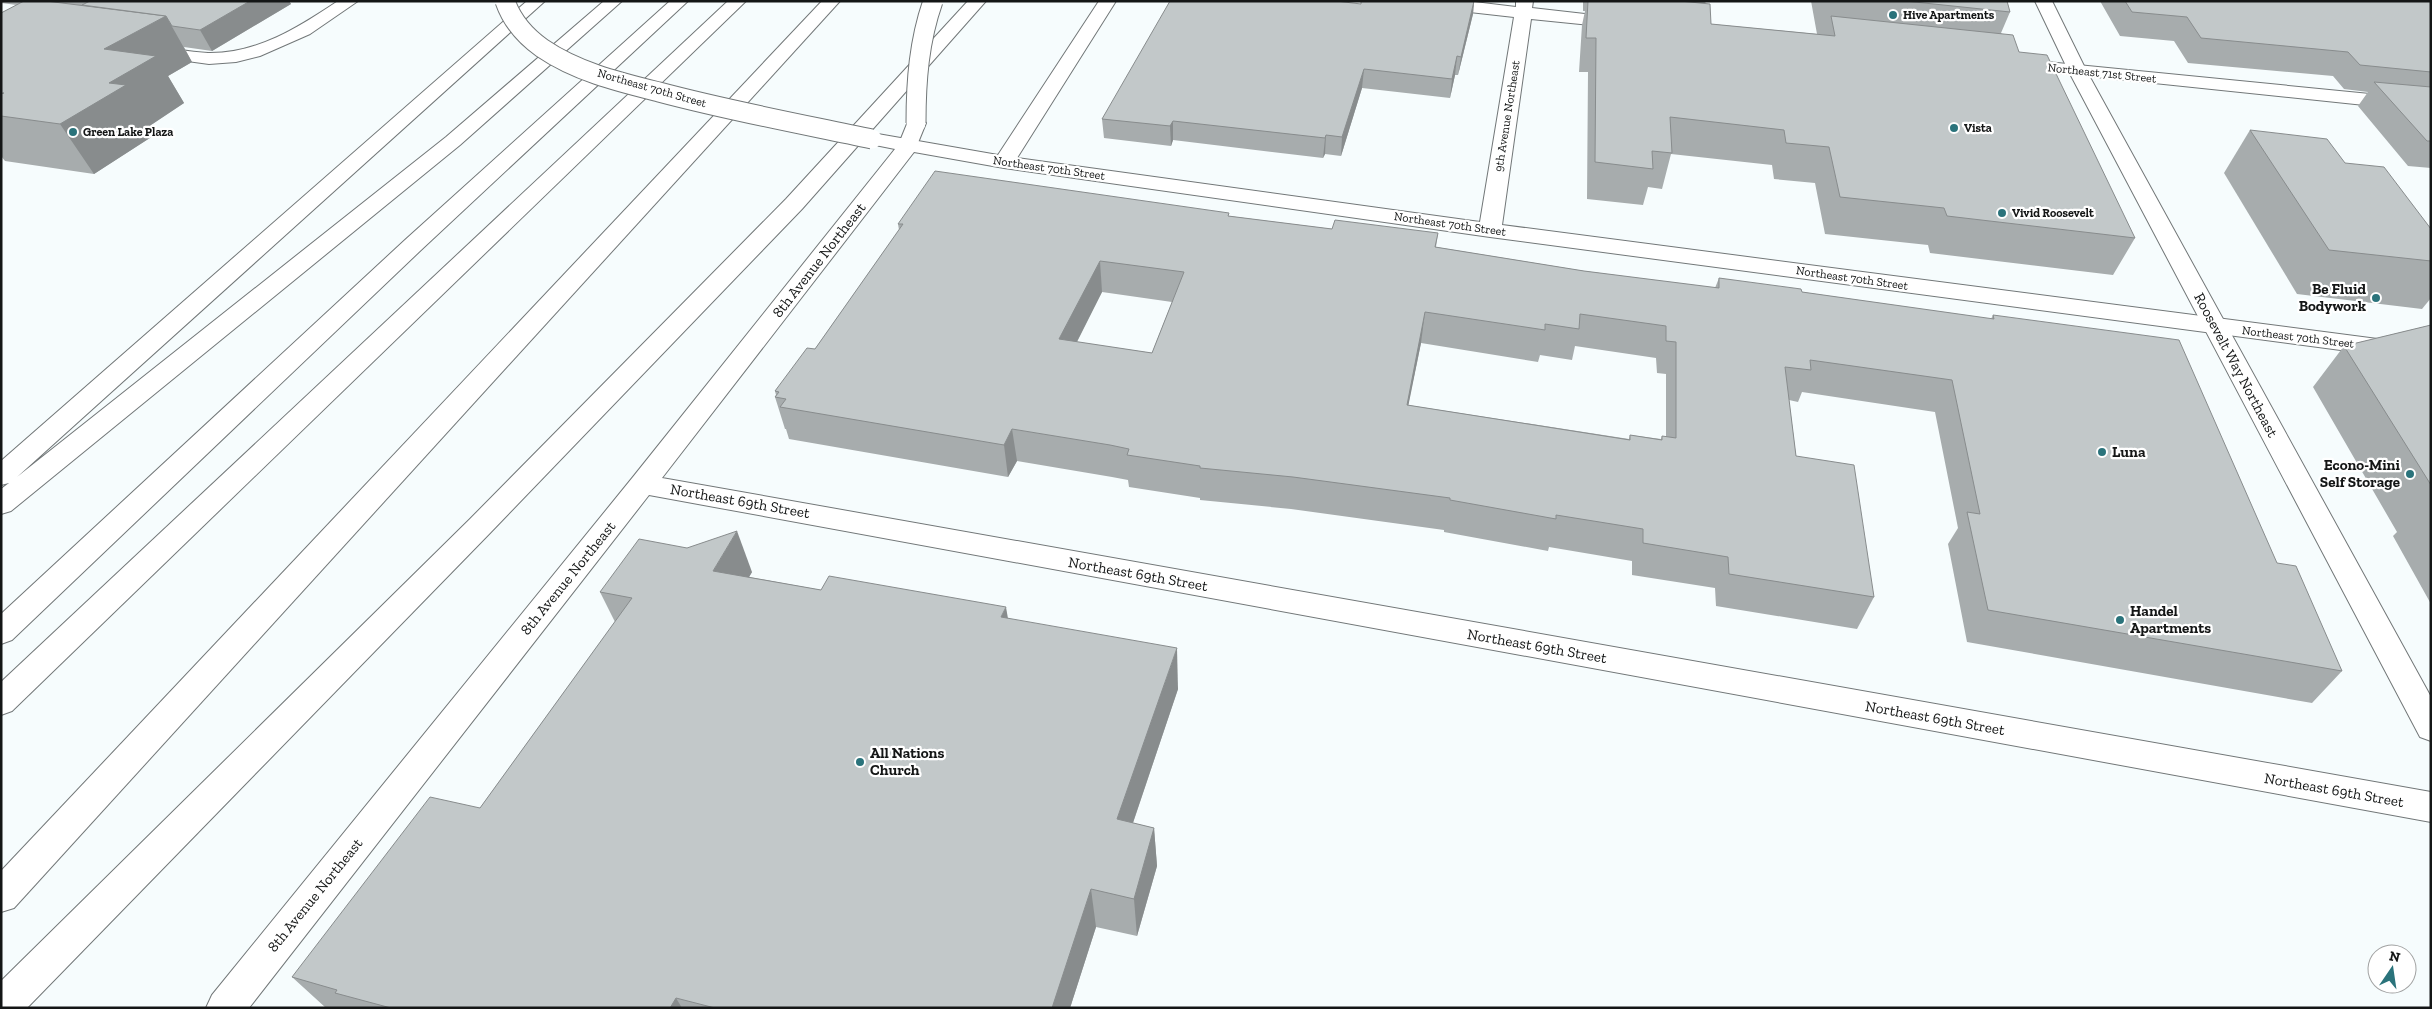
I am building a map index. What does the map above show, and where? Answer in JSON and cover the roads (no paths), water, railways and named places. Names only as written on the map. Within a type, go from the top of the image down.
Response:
[{"type":"main road","points":[[130,48],[216,58],[246,55],[278,44],[300,33],[350,1]]},
{"type":"main road","name":"Northeast 70th Street","points":[[505,1],[508,11],[525,35],[562,60],[620,81],[684,99],[867,134],[908,146],[1004,162],[1490,230],[2431,354]]},
{"type":"main road","points":[[1,476],[537,1]]},
{"type":"main road","points":[[1,504],[452,142],[614,1]]},
{"type":"main road","points":[[1,632],[420,238],[680,1]]},
{"type":"main road","points":[[1,702],[738,1]]},
{"type":"main road","points":[[1,896],[832,1]]},
{"type":"main road","name":"8th Avenue Northeast","points":[[225,1008],[643,484],[908,146],[916,123],[918,59],[933,1]]},
{"type":"main road","points":[[1,1008],[480,526],[794,204],[867,134],[978,1]]},
{"type":"main road","points":[[1004,162],[1108,1]]},
{"type":"main road","points":[[1416,1],[1524,7],[1638,25]]},
{"type":"main road","name":"Roosevelt Way Northeast","points":[[2044,1],[2077,70],[2431,728]]},
{"type":"main road","name":"9th Avenue Northeast","points":[[1490,230],[1524,7]]},
{"type":"main road","name":"Northeast 71st Street","points":[[1998,62],[2431,106]]},
{"type":"main road","name":"Northeast 69th Street","points":[[643,484],[2431,807]]},
{"type":"place","name":"Hive Apartments","points":[[1893,15]]},
{"type":"place","name":"Vista","points":[[1954,128]]},
{"type":"place","name":"Green Lake Plaza","points":[[73,132]]},
{"type":"place","name":"Vivid Roosevelt","points":[[2002,213]]},
{"type":"place","name":"Be Fluid Bodywork","points":[[2376,298]]},
{"type":"place","name":"Luna","points":[[2102,452]]},
{"type":"place","name":"Econo-Mini Self Storage","points":[[2410,474]]},
{"type":"place","name":"Handel Apartments","points":[[2120,620]]},
{"type":"place","name":"All Nations Church","points":[[860,762]]}]
